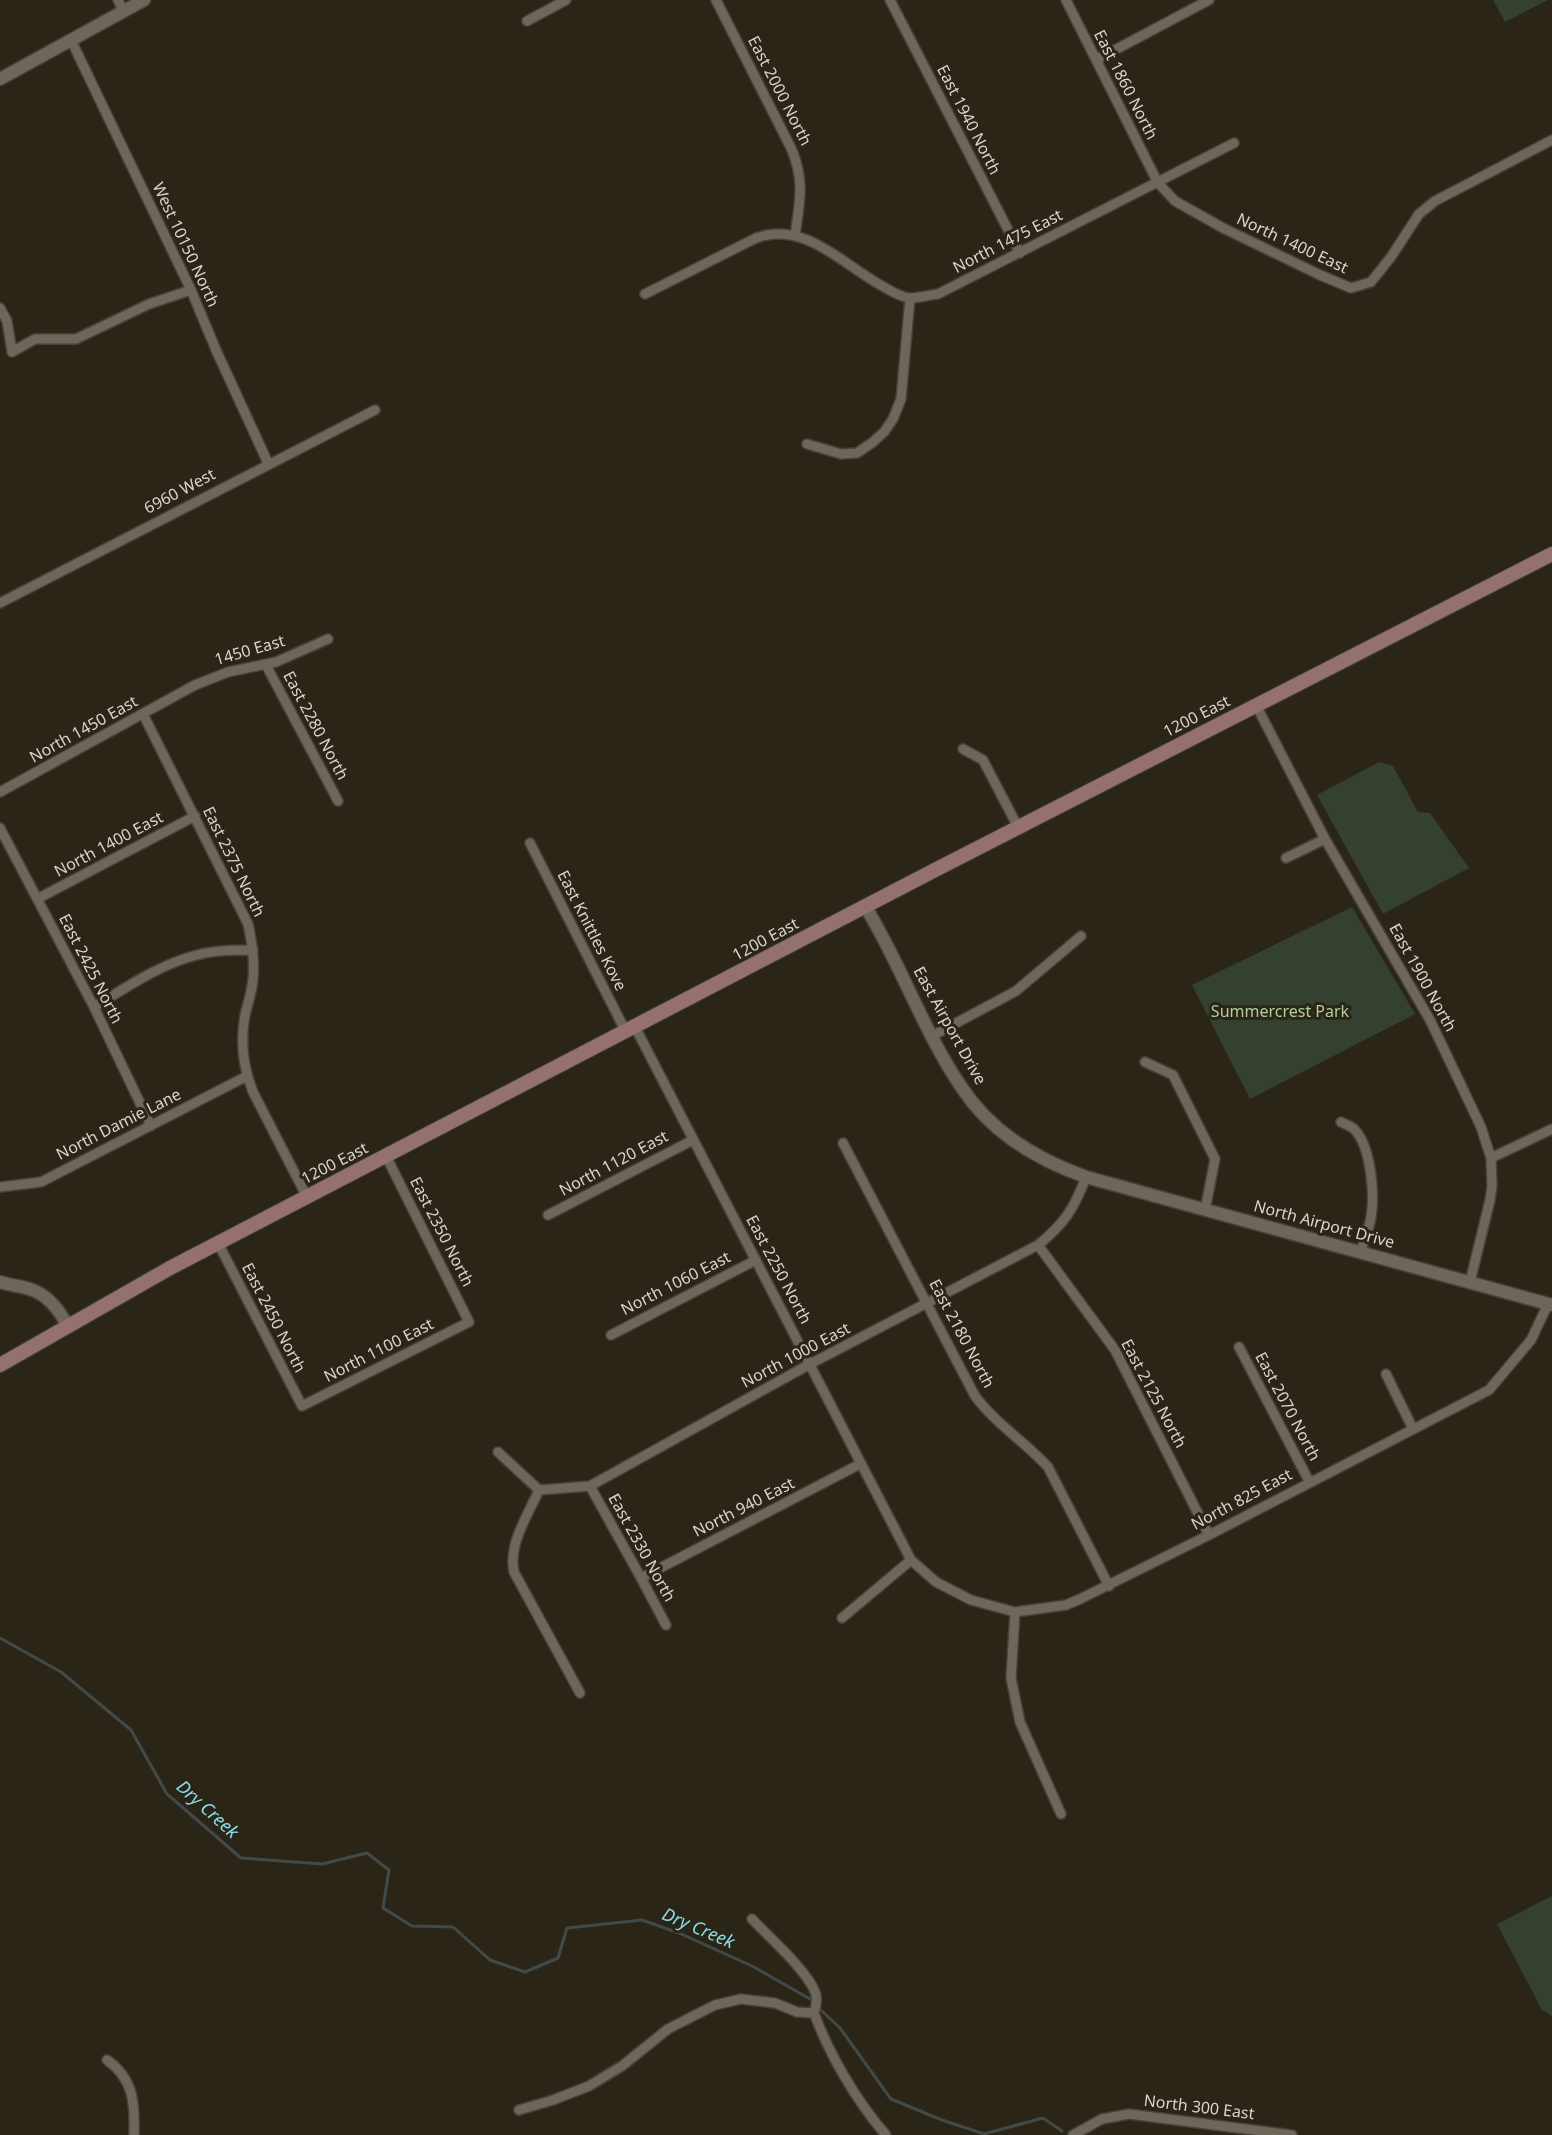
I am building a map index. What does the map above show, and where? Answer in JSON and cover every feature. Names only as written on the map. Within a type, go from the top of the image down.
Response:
[{"type":"main road","name":"1200 East","points":[[0,1365],[170,1268],[865,906],[1552,554]]},
{"type":"street","points":[[118,0],[124,12]]},
{"type":"street","points":[[0,79],[144,0]]},
{"type":"street","points":[[527,21],[566,0]]},
{"type":"street","name":"East 2000 North","points":[[716,0],[800,168],[800,202],[795,235]]},
{"type":"street","name":"East 1940 North","points":[[890,0],[1020,253]]},
{"type":"street","name":"East 1860 North","points":[[1066,0],[1158,183]]},
{"type":"street","points":[[1096,60],[1209,0]]},
{"type":"street","name":"West 10150 North","points":[[71,40],[191,290],[268,463]]},
{"type":"street","name":"North 1400 East","points":[[1158,183],[1175,201],[1223,228],[1351,288],[1371,282],[1391,257],[1419,214],[1435,201],[1552,140]]},
{"type":"street","name":"North 1475 East","points":[[910,298],[938,294],[1234,143]]},
{"type":"street","points":[[645,294],[756,238],[766,234],[781,233],[812,241],[875,282],[910,298],[901,399],[893,419],[884,432],[857,453],[841,454],[807,444]]},
{"type":"street","points":[[0,308],[7,321],[12,352],[35,339],[76,339],[149,304],[191,290]]},
{"type":"street","name":"6960 West","points":[[0,603],[268,463],[375,410]]},
{"type":"street","name":"1450 East","points":[[182,693],[214,677],[276,662],[328,639]]},
{"type":"street","name":"East 2280 North","points":[[266,665],[338,801]]},
{"type":"street","name":"North 1450 East","points":[[0,792],[182,693]]},
{"type":"street","name":"East 1900 North","points":[[1256,705],[1325,839],[1430,1020],[1481,1126],[1491,1158],[1490,1200],[1470,1282]]},
{"type":"street","name":"East 2375 North","points":[[143,714],[248,924],[253,950],[253,980],[243,1029],[242,1045],[247,1076],[307,1197]]},
{"type":"street","points":[[963,748],[983,760],[1018,827]]},
{"type":"street","name":"North 1400 East","points":[[37,899],[195,816]]},
{"type":"street","name":"East 2425 North","points":[[0,828],[94,1007],[150,1126]]},
{"type":"street","points":[[1286,858],[1325,839]]},
{"type":"street","name":"East Knittles Kove","points":[[530,843],[631,1029]]},
{"type":"street","name":"East Airport Drive","points":[[865,906],[962,1089],[999,1129],[1043,1160],[1086,1178]]},
{"type":"street","points":[[932,1036],[1016,991],[1081,936]]},
{"type":"street","points":[[94,1007],[163,966],[180,959],[219,951],[253,950]]},
{"type":"street","name":"East 2250 North","points":[[631,1029],[693,1140],[910,1560]]},
{"type":"street","points":[[1145,1062],[1173,1075],[1215,1159],[1205,1209]]},
{"type":"street","name":"North Damie Lane","points":[[0,1187],[41,1182],[247,1076]]},
{"type":"street","points":[[1341,1122],[1354,1129],[1371,1172],[1373,1203],[1371,1219],[1360,1253]]},
{"type":"street","points":[[1491,1158],[1552,1129]]},
{"type":"street","name":"North 1120 East","points":[[548,1215],[693,1140]]},
{"type":"street","name":"East 2180 North","points":[[843,1143],[975,1396],[986,1410],[1048,1467],[1109,1586]]},
{"type":"street","name":"East 2350 North","points":[[386,1156],[469,1322]]},
{"type":"street","name":"North Airport Drive","points":[[1086,1178],[1550,1304]]},
{"type":"street","name":"North 1000 East","points":[[539,1490],[590,1486],[810,1364],[1038,1245],[1057,1230],[1070,1212],[1080,1196],[1086,1178]]},
{"type":"street","name":"East 2450 North","points":[[218,1243],[302,1406]]},
{"type":"street","name":"East 2125 North","points":[[1038,1245],[1115,1350],[1209,1535]]},
{"type":"street","name":"North 1060 East","points":[[611,1335],[756,1260]]},
{"type":"street","points":[[0,1282],[36,1291],[49,1300],[63,1315],[68,1327]]},
{"type":"street","name":"North 825 East","points":[[910,1560],[936,1582],[972,1600],[1015,1612],[1066,1605],[1109,1586],[1209,1535],[1489,1389],[1531,1340],[1550,1304]]},
{"type":"street","name":"North 1100 East","points":[[302,1406],[469,1322]]},
{"type":"street","name":"East 2070 North","points":[[1239,1347],[1309,1482]]},
{"type":"street","points":[[1386,1374],[1413,1429]]},
{"type":"street","points":[[498,1452],[539,1490],[513,1548],[514,1572],[580,1693]]},
{"type":"street","name":"North 940 East","points":[[641,1578],[860,1464]]},
{"type":"street","name":"East 2330 North","points":[[590,1486],[666,1625]]},
{"type":"street","points":[[842,1618],[910,1560]]},
{"type":"street","points":[[1015,1612],[1011,1678],[1020,1722],[1061,1814]]},
{"type":"street","points":[[752,1919],[810,1980],[816,1994],[817,2003],[814,2013],[846,2078],[885,2135]]},
{"type":"street","points":[[519,2110],[589,2086],[631,2059],[668,2029],[715,2005],[741,1999],[775,2003],[797,2012],[814,2013]]},
{"type":"street","points":[[107,2060],[120,2070],[130,2089],[134,2135]]},
{"type":"street","name":"North 300 East","points":[[1073,2135],[1101,2119],[1129,2114],[1292,2135]]},
{"type":"green space","points":[[1493,0],[1548,0],[1505,22]]},
{"type":"green space","points":[[1379,762],[1393,766],[1418,812],[1430,813],[1469,868],[1383,914],[1317,795]]},
{"type":"green space","name":"Summercrest Park","points":[[1352,907],[1415,1014],[1250,1099],[1192,985]]},
{"type":"green space","points":[[1552,1896],[1552,2016],[1542,2010],[1497,1924]]},
{"type":"waterway","name":"Dry Creek","points":[[0,1638],[61,1672],[131,1730],[167,1794],[241,1858],[322,1864],[367,1853],[389,1870],[383,1908],[412,1926],[453,1927],[490,1960],[525,1972],[558,1958],[567,1928],[642,1920],[679,1933],[752,1966],[810,1999]]},
{"type":"waterway","name":"Dry Creek","points":[[822,2011],[840,2028],[891,2099],[984,2134],[1043,2118],[1062,2131]]}]
